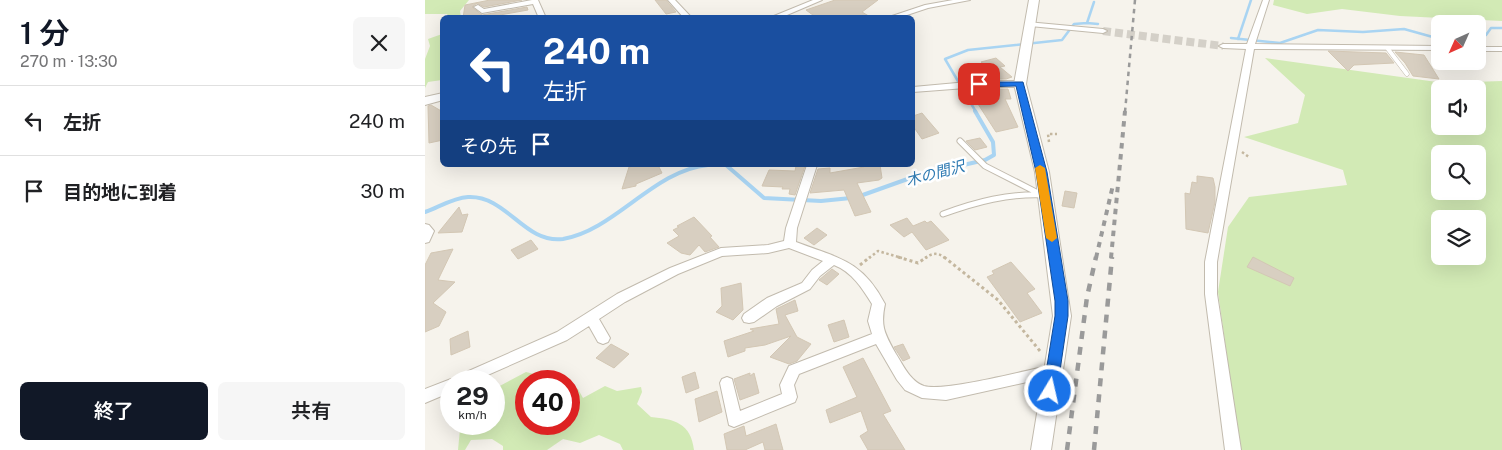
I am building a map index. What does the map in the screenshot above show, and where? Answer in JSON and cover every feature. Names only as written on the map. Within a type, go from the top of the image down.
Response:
[{"type":"street","points":[[478,7],[482,11],[535,0],[542,15]]},
{"type":"street","points":[[671,0],[686,15]]},
{"type":"street","points":[[780,15],[819,0]]},
{"type":"street","points":[[898,15],[927,6],[967,0]]},
{"type":"street","points":[[1034,0],[1020,84],[1045,195],[1062,316],[1041,450]]},
{"type":"street","points":[[1233,450],[1211,294],[1211,262],[1252,43],[1266,0]]},
{"type":"street","points":[[1030,24],[1103,31]]},
{"type":"street","points":[[1223,46],[1252,43],[1388,49],[1431,48]]},
{"type":"street","points":[[1486,49],[1502,49]]},
{"type":"street","points":[[915,90],[966,85],[1020,84]]},
{"type":"street","points":[[425,101],[440,97]]},
{"type":"street","points":[[790,244],[789,228],[803,198],[811,167]]},
{"type":"street","points":[[425,228],[427,231],[425,240]]},
{"type":"street","points":[[485,370],[562,336],[647,284],[721,252],[762,250],[790,244],[853,270],[866,284],[879,304],[875,321],[879,337],[902,376],[910,385],[921,392],[946,392],[1053,370]]},
{"type":"street","points":[[749,318],[772,302],[806,286],[816,272],[831,260]]},
{"type":"street","points":[[591,318],[603,338]]},
{"type":"street","points":[[727,383],[734,420],[790,398],[787,385],[794,370],[879,337]]},
{"type":"street","points":[[425,396],[440,390]]},
{"type":"lane","points":[[1388,49],[1407,74]]},
{"type":"lane","points":[[960,142],[969,156],[979,164],[1045,195]]},
{"type":"lane","points":[[943,214],[995,199],[1025,194],[1045,195]]},
{"type":"path","points":[[853,270],[878,251],[917,263],[931,254],[940,254],[998,300],[1053,370]]},
{"type":"green space","points":[[425,0],[469,0],[460,11],[461,15],[425,14]]},
{"type":"green space","points":[[1274,0],[1502,0],[1502,21],[1486,20],[1486,15],[1431,15],[1431,18],[1342,9],[1307,14],[1273,5]]},
{"type":"green space","points":[[440,35],[440,80],[428,82],[425,88],[425,59],[430,46],[428,39]]},
{"type":"green space","points":[[1265,58],[1431,81],[1431,135],[1486,135],[1486,82],[1502,81],[1502,450],[1240,450],[1218,292],[1228,227],[1249,197],[1347,185],[1343,170],[1244,137],[1298,123],[1305,95]]},
{"type":"green space","points":[[515,378],[515,435],[580,435],[580,393],[583,398],[605,386],[617,391],[641,387],[642,392],[637,404],[651,417],[674,421],[685,428],[692,441],[694,450],[623,450],[620,444],[599,435],[580,443],[563,439],[547,450],[503,450],[503,446],[492,439],[471,440],[465,450],[458,450],[459,435],[505,435],[505,383]]},
{"type":"building","points":[[490,0],[522,0],[484,7],[477,3],[472,7],[482,15],[463,15],[465,5]]},
{"type":"building","points":[[655,0],[666,0],[676,12],[666,14]]},
{"type":"building","points":[[835,0],[878,0],[862,12],[867,15],[813,15],[806,10]]},
{"type":"building","points":[[527,7],[528,10],[500,15],[482,15]]},
{"type":"building","points":[[1328,51],[1386,53],[1394,63],[1354,65],[1348,71]]},
{"type":"building","points":[[1395,52],[1424,55],[1431,66],[1431,70],[1433,70],[1439,79],[1413,76]]},
{"type":"building","points":[[996,58],[1005,66],[1000,67],[1012,77],[1006,79],[977,79],[967,70],[985,65],[981,62]]},
{"type":"building","points":[[1008,89],[1011,99],[1005,99],[1018,127],[996,132],[969,90]]},
{"type":"building","points":[[431,105],[440,110],[440,141],[429,143],[428,106]]},
{"type":"building","points":[[922,113],[939,133],[922,139],[915,129],[915,115]]},
{"type":"building","points":[[980,138],[987,147],[975,150],[966,141]]},
{"type":"building","points":[[629,167],[659,167],[662,173],[636,184],[636,186],[622,189]]},
{"type":"building","points":[[796,167],[805,167],[795,195],[789,194],[790,189],[782,189],[783,187],[762,186],[769,170],[795,171]]},
{"type":"building","points":[[864,167],[880,167],[882,178],[857,183],[871,212],[855,216],[844,190],[810,193],[818,169],[830,168],[830,173]]},
{"type":"building","points":[[1197,176],[1213,178],[1215,187],[1215,202],[1208,233],[1186,229],[1185,193],[1190,194],[1192,182],[1197,183]]},
{"type":"building","points":[[1065,191],[1077,193],[1074,208],[1062,206]]},
{"type":"building","points":[[459,207],[462,215],[468,214],[462,232],[438,233]]},
{"type":"building","points":[[694,217],[712,236],[710,237],[719,247],[705,252],[699,245],[690,255],[681,253],[667,243],[679,236],[673,230],[679,227],[677,226]]},
{"type":"building","points":[[907,218],[913,226],[925,221],[927,223],[931,221],[949,240],[926,250],[912,232],[904,237],[890,225]]},
{"type":"building","points":[[817,228],[827,235],[814,245],[804,238]]},
{"type":"building","points":[[531,240],[538,249],[518,259],[511,250]]},
{"type":"building","points":[[453,249],[438,280],[455,282],[433,303],[446,312],[439,326],[425,332],[425,265],[431,253]]},
{"type":"building","points":[[1253,257],[1294,278],[1290,286],[1247,267]]},
{"type":"building","points":[[1011,262],[1035,289],[1027,293],[1042,313],[1020,322],[987,277],[994,274],[992,271]]},
{"type":"building","points":[[832,269],[839,274],[827,285],[819,280]]},
{"type":"building","points":[[741,283],[743,310],[733,320],[716,312],[722,306],[721,288]]},
{"type":"building","points":[[795,300],[798,311],[785,315],[797,337],[811,344],[797,361],[789,364],[770,357],[791,336],[765,345],[745,348],[745,351],[728,357],[724,341],[754,331],[750,329],[779,324],[776,309]]},
{"type":"building","points":[[844,320],[849,337],[834,342],[828,325]]},
{"type":"building","points":[[468,331],[470,347],[451,355],[450,339]]},
{"type":"building","points":[[611,344],[629,354],[614,368],[596,358]]},
{"type":"building","points":[[903,344],[910,358],[903,361],[894,347]]},
{"type":"building","points":[[863,358],[891,411],[883,414],[905,450],[868,450],[860,436],[868,431],[861,411],[830,423],[826,410],[857,397],[843,367]]},
{"type":"building","points":[[695,372],[699,388],[686,393],[682,377]]},
{"type":"building","points":[[750,373],[750,376],[754,373],[759,393],[740,400],[734,379]]},
{"type":"building","points":[[717,391],[722,412],[699,422],[695,399]]},
{"type":"building","points":[[776,424],[783,450],[765,450],[763,442],[745,450],[727,450],[724,434],[744,426],[746,436]]},
{"type":"waterway","points":[[1238,39],[1251,0]]},
{"type":"waterway","name":"木の間沢","points":[[1087,23],[1094,2]]},
{"type":"waterway","name":"木の間沢","points":[[976,112],[945,59],[968,50],[1062,40],[1074,24],[1087,23]]},
{"type":"waterway","points":[[1087,23],[1098,24]]},
{"type":"waterway","points":[[1486,35],[1491,28],[1502,28]]},
{"type":"waterway","points":[[1238,39],[1280,43],[1318,30],[1363,32],[1404,29],[1431,36]]},
{"type":"waterway","points":[[1231,38],[1238,39]]},
{"type":"waterway","name":"木の間沢","points":[[860,196],[916,176],[985,160],[994,155],[993,142],[975,111]]},
{"type":"waterway","name":"木の間沢","points":[[425,212],[462,198],[482,198],[494,203],[537,234],[549,239],[563,239],[582,234],[600,225],[670,178],[688,169],[698,167]]},
{"type":"waterway","name":"木の間沢","points":[[728,167],[764,198],[821,201],[851,198]]},
{"type":"tunnel","points":[[1103,31],[1223,46]]},
{"type":"railway","points":[[1125,112],[1135,0]]},
{"type":"railway","points":[[1111,258],[1125,111]]},
{"type":"railway","points":[[1096,258],[1113,185]]},
{"type":"railway","points":[[1067,450],[1087,297],[1096,257]]},
{"type":"railway","points":[[1094,450],[1112,257]]},
{"type":"slow traffic","points":[[1040,168],[1052,238]]},
{"type":"route","points":[[979,84],[1020,84],[1041,172],[1062,316],[1050,391]]}]
